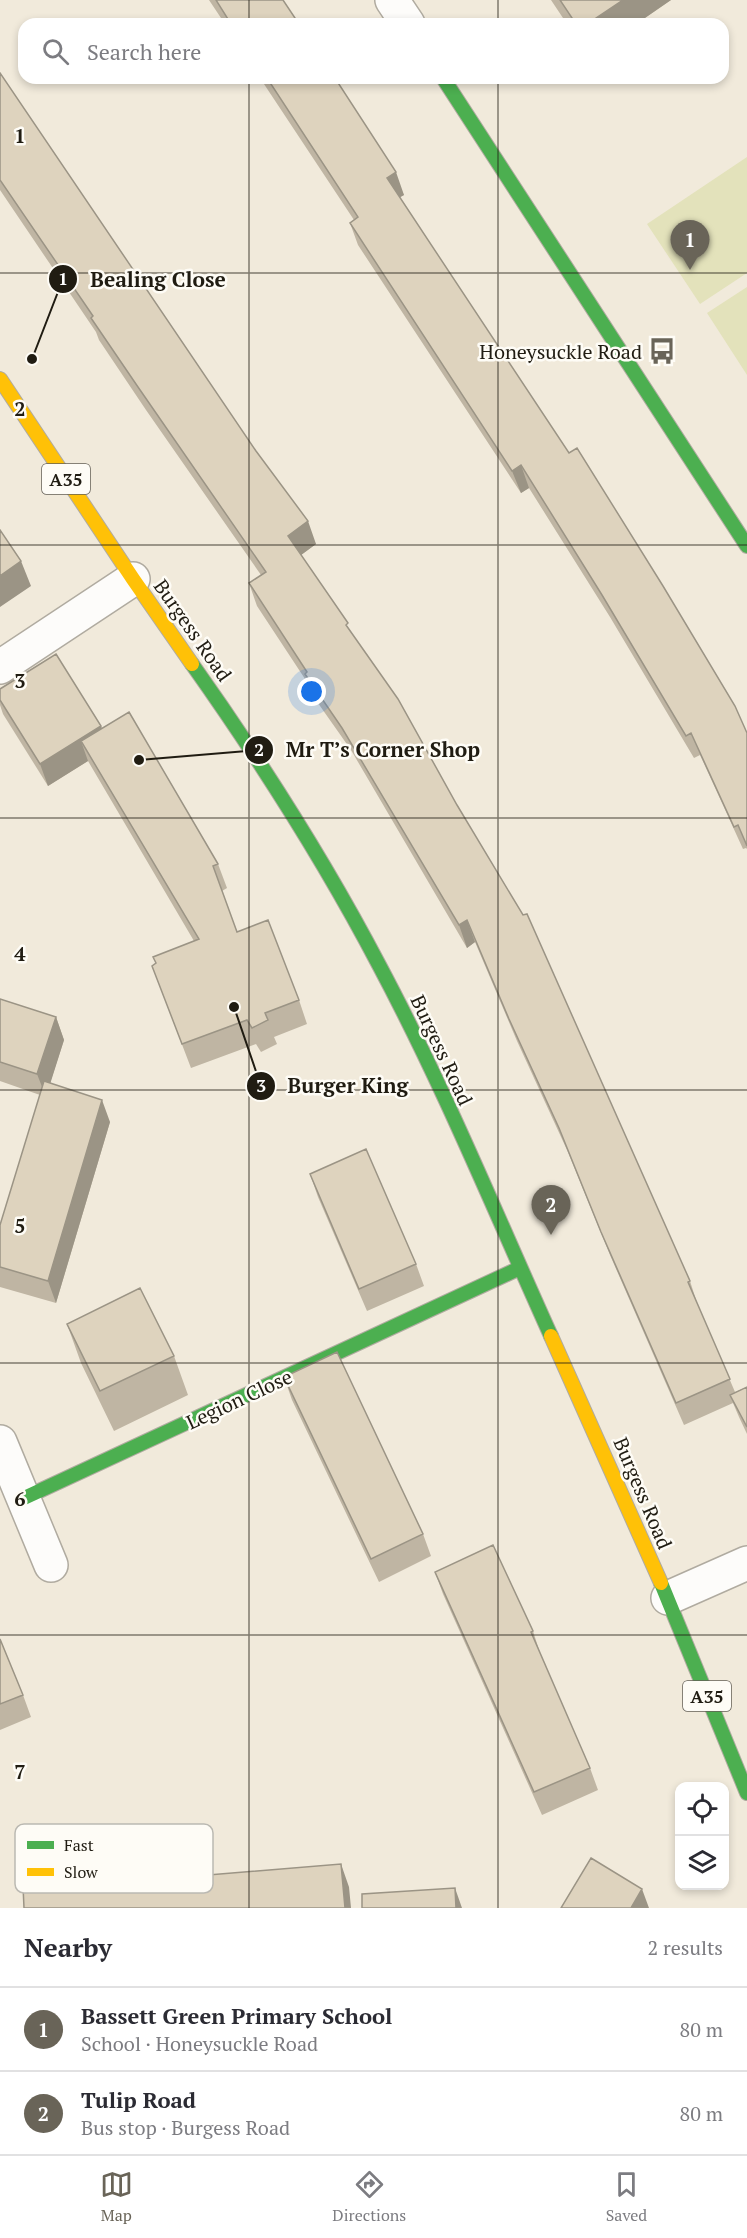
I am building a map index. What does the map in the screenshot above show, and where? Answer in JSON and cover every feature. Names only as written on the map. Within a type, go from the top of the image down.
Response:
[{"type":"main road","points":[[447,84],[747,546]]},
{"type":"main road","name":"Burgess Road","points":[[0,379],[133,579],[241,734],[334,884],[392,990],[587,1414],[668,1598],[747,1793]]},
{"type":"main road","name":"Legion Close","points":[[24,1498],[520,1268]]},
{"type":"street","points":[[392,0],[404,18]]},
{"type":"street","points":[[0,667],[133,579]]},
{"type":"street","points":[[0,1442],[51,1564]]},
{"type":"street","points":[[668,1598],[747,1563]]},
{"type":"green space","points":[[747,157],[747,273],[700,304],[647,224]]},
{"type":"green space","points":[[747,287],[747,375],[707,313]]},
{"type":"building","points":[[216,0],[283,0],[295,18],[227,18]]},
{"type":"building","points":[[560,0],[623,0],[596,18],[572,18]]},
{"type":"building","points":[[0,73],[256,451],[308,521],[288,536],[398,699],[457,805],[523,915],[527,914],[690,1281],[688,1282],[730,1379],[676,1403],[601,1232],[559,1128],[467,920],[459,925],[342,728],[305,674],[307,672],[249,583],[266,572],[91,318],[93,316],[0,180]]},
{"type":"building","points":[[271,84],[339,84],[396,172],[387,178],[569,453],[577,448],[735,706],[747,733],[747,846],[738,825],[734,827],[691,733],[686,736],[521,465],[512,471],[350,223],[358,217]]},
{"type":"building","points":[[0,530],[21,561],[0,576]]},
{"type":"building","points":[[56,654],[101,726],[40,764],[0,700],[0,689]]},
{"type":"building","points":[[129,712],[218,864],[213,866],[237,932],[268,920],[299,1000],[265,1013],[268,1020],[252,1028],[247,1020],[182,1044],[152,966],[156,963],[153,957],[199,939],[81,741]]},
{"type":"building","points":[[0,999],[56,1017],[37,1074],[0,1062]]},
{"type":"building","points":[[44,1081],[102,1100],[48,1281],[0,1267],[0,1225]]},
{"type":"building","points":[[366,1149],[416,1264],[359,1289],[310,1174]]},
{"type":"building","points":[[140,1288],[174,1356],[100,1391],[67,1324]]},
{"type":"building","points":[[337,1352],[423,1534],[371,1559],[284,1377]]},
{"type":"building","points":[[747,1387],[747,1427],[730,1395]]},
{"type":"building","points":[[493,1545],[533,1631],[531,1632],[590,1768],[534,1792],[435,1572]]},
{"type":"building","points":[[0,1639],[23,1695],[0,1704]]},
{"type":"building","points":[[591,1858],[642,1889],[631,1908],[561,1908]]},
{"type":"building","points":[[341,1864],[345,1908],[24,1908],[23,1893],[213,1893],[213,1875]]},
{"type":"building","points":[[455,1888],[456,1908],[362,1908],[362,1894]]},
{"type":"traffic: fast","points":[[447,84],[747,546]]},
{"type":"traffic: fast","points":[[192,664],[290,811],[379,965],[447,1102],[551,1336]]},
{"type":"traffic: fast","points":[[24,1498],[520,1268]]},
{"type":"traffic: fast","points":[[661,1583],[747,1793]]},
{"type":"traffic: slow","points":[[0,379],[192,664]]},
{"type":"traffic: slow","points":[[551,1336],[661,1583]]},
{"type":"place","name":"Bassett Green Primary School","points":[[690,270]]},
{"type":"place","name":"Honeysuckle Road","points":[[662,351]]},
{"type":"place","name":"Bealing Close","points":[[32,359]]},
{"type":"place","name":"Mr T’s Corner Shop","points":[[139,760]]},
{"type":"place","name":"Burger King","points":[[234,1007]]},
{"type":"place","name":"Tulip Road","points":[[551,1235]]}]
